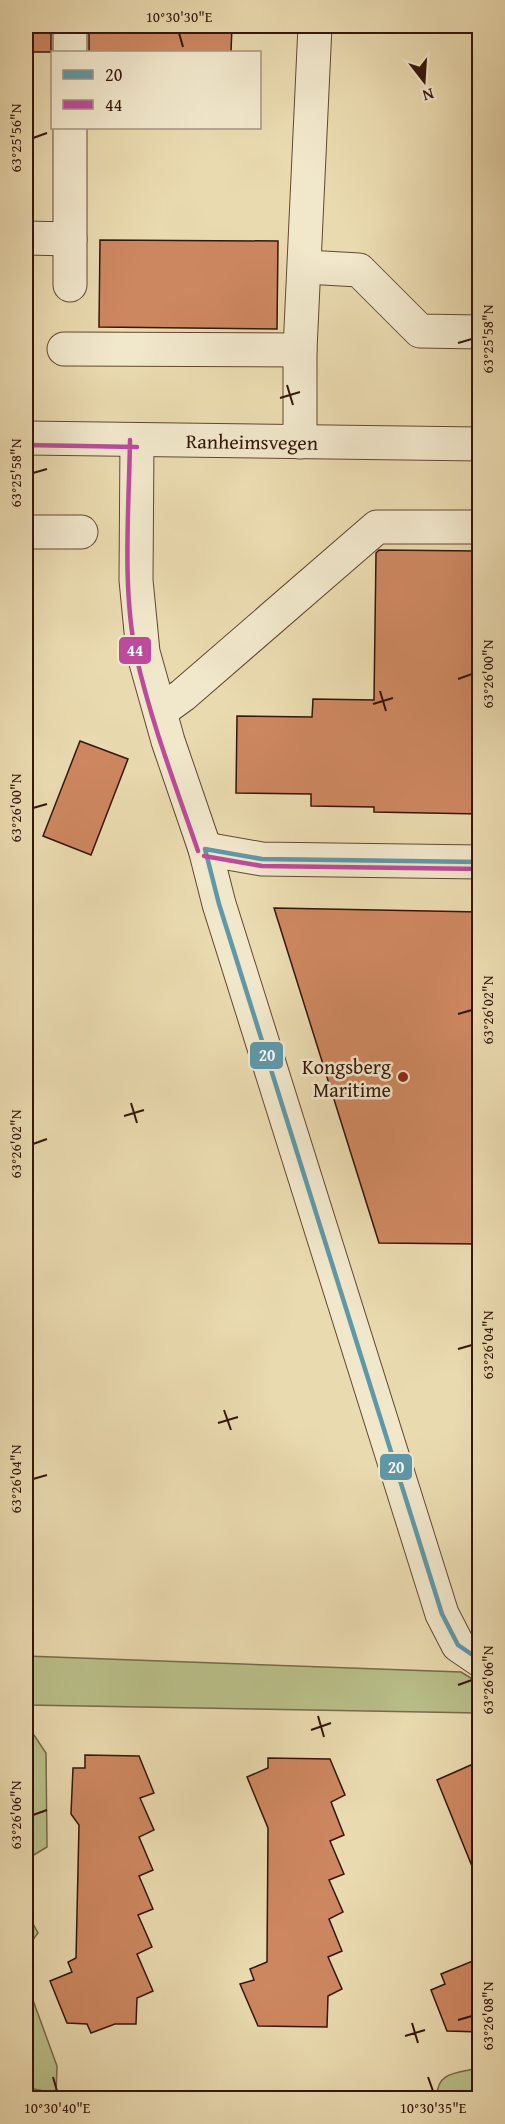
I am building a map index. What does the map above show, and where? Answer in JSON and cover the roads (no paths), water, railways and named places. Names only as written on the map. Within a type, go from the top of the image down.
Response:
[{"type":"street","points":[[70,26],[70,51]]},
{"type":"street","points":[[291,26],[315,36],[306,267],[300,350],[300,442]]},
{"type":"street","points":[[70,129],[70,285]]},
{"type":"street","points":[[26,238],[70,238]]},
{"type":"street","points":[[306,267],[359,270],[420,331],[480,332]]},
{"type":"street","points":[[64,349],[300,350]]},
{"type":"street","name":"Ranheimsvegen","points":[[26,438],[480,444]]},
{"type":"street","points":[[137,440],[136,580],[143,652],[168,741],[205,849],[219,904],[442,1614],[458,1645],[480,1660]]},
{"type":"street","points":[[161,711],[183,695],[377,527],[480,527]]},
{"type":"street","points":[[26,532],[81,532]]},
{"type":"street","points":[[205,849],[262,859],[480,862]]},
{"type":"place","name":"Kongsberg Maritime","points":[[403,1077]]}]
